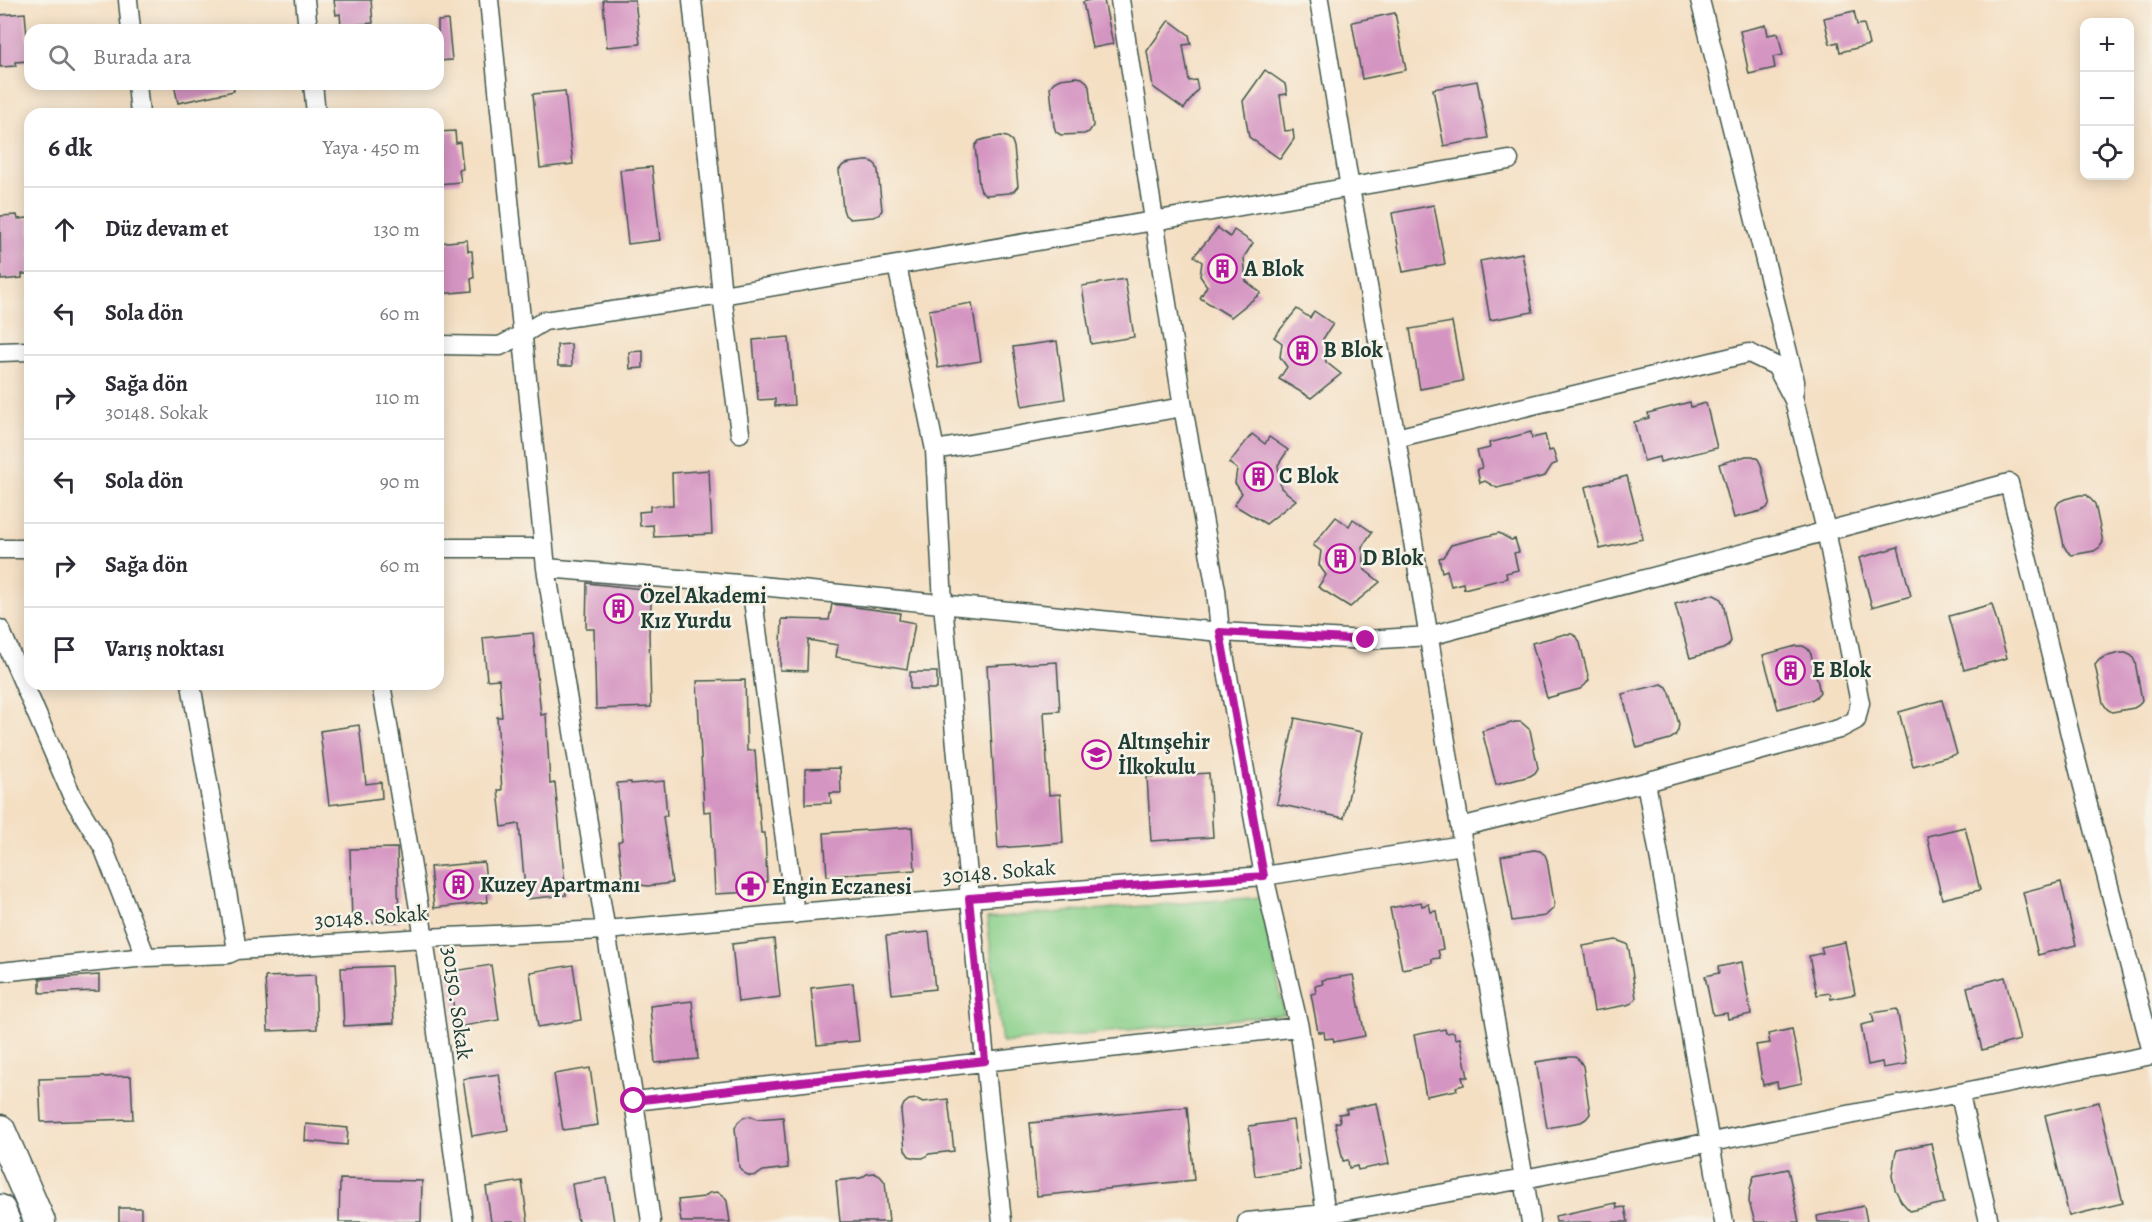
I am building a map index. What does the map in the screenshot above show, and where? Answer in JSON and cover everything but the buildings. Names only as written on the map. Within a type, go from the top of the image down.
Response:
[{"type":"highway","points":[[0,1130],[39,1222]]},
{"type":"highway","points":[[0,1210],[5,1222]]},
{"type":"street","points":[[128,0],[130,24]]},
{"type":"street","points":[[305,0],[307,24]]},
{"type":"street","points":[[489,0],[543,548],[634,1101],[651,1222]]},
{"type":"street","points":[[692,0],[722,295],[740,433]]},
{"type":"street","points":[[1120,0],[1183,407],[1216,590],[1220,632],[1264,876],[1299,1027],[1326,1218]]},
{"type":"street","points":[[1320,0],[1350,188],[1396,438],[1461,836],[1532,1222]]},
{"type":"street","points":[[1700,0],[1795,381],[1794,400]]},
{"type":"street","points":[[138,90],[139,108]]},
{"type":"street","points":[[314,90],[315,108]]},
{"type":"street","points":[[444,345],[500,346],[544,321],[722,295],[1509,160]]},
{"type":"street","points":[[897,265],[935,450],[942,604],[1002,1222]]},
{"type":"street","points":[[0,352],[24,351]]},
{"type":"street","points":[[1396,438],[1749,353],[1776,366],[1794,400],[1826,530]]},
{"type":"street","points":[[935,450],[1183,407]]},
{"type":"street","points":[[546,568],[751,585],[1220,632],[1366,640],[1429,636],[2009,483],[2077,764],[2152,1054],[1960,1095],[1326,1218],[1247,1222]]},
{"type":"street","name":"30148. Sokak","points":[[0,972],[146,957],[228,954],[237,950],[424,938],[606,930],[969,898],[1264,876],[1461,836],[1839,729],[1856,720],[1860,703],[1826,530]]},
{"type":"street","points":[[444,548],[543,548]]},
{"type":"street","points":[[0,549],[24,549]]},
{"type":"street","points":[[751,585],[795,914]]},
{"type":"street","points":[[0,629],[24,685]]},
{"type":"street","points":[[26,690],[73,798],[103,847],[146,957]]},
{"type":"street","points":[[192,690],[237,950]]},
{"type":"street","name":"30150. Sokak","points":[[382,690],[424,938],[463,1222]]},
{"type":"street","points":[[1646,782],[1724,1222]]},
{"type":"street","points":[[634,1101],[1299,1027]]},
{"type":"street","points":[[1960,1095],[1989,1222]]},
{"type":"green space","points":[[1262,897],[1284,1014],[1002,1043],[987,918]]},
{"type":"place","name":"A Blok","points":[[1223,269]]},
{"type":"place","name":"B Blok","points":[[1302,350]]},
{"type":"place","name":"C Blok","points":[[1258,476]]},
{"type":"place","name":"D Blok","points":[[1341,558]]},
{"type":"place","name":"Özel Akademi Kız Yurdu","points":[[619,609]]},
{"type":"place","name":"E Blok","points":[[1791,670]]},
{"type":"place","name":"Altınşehir İlkokulu","points":[[1097,755]]},
{"type":"place","name":"Kuzey Apartmanı","points":[[459,885]]},
{"type":"place","name":"Engin Eczanesi","points":[[751,887]]},
{"type":"route","points":[[634,1101],[985,1061],[969,898],[1264,876],[1220,632],[1366,640]]}]
